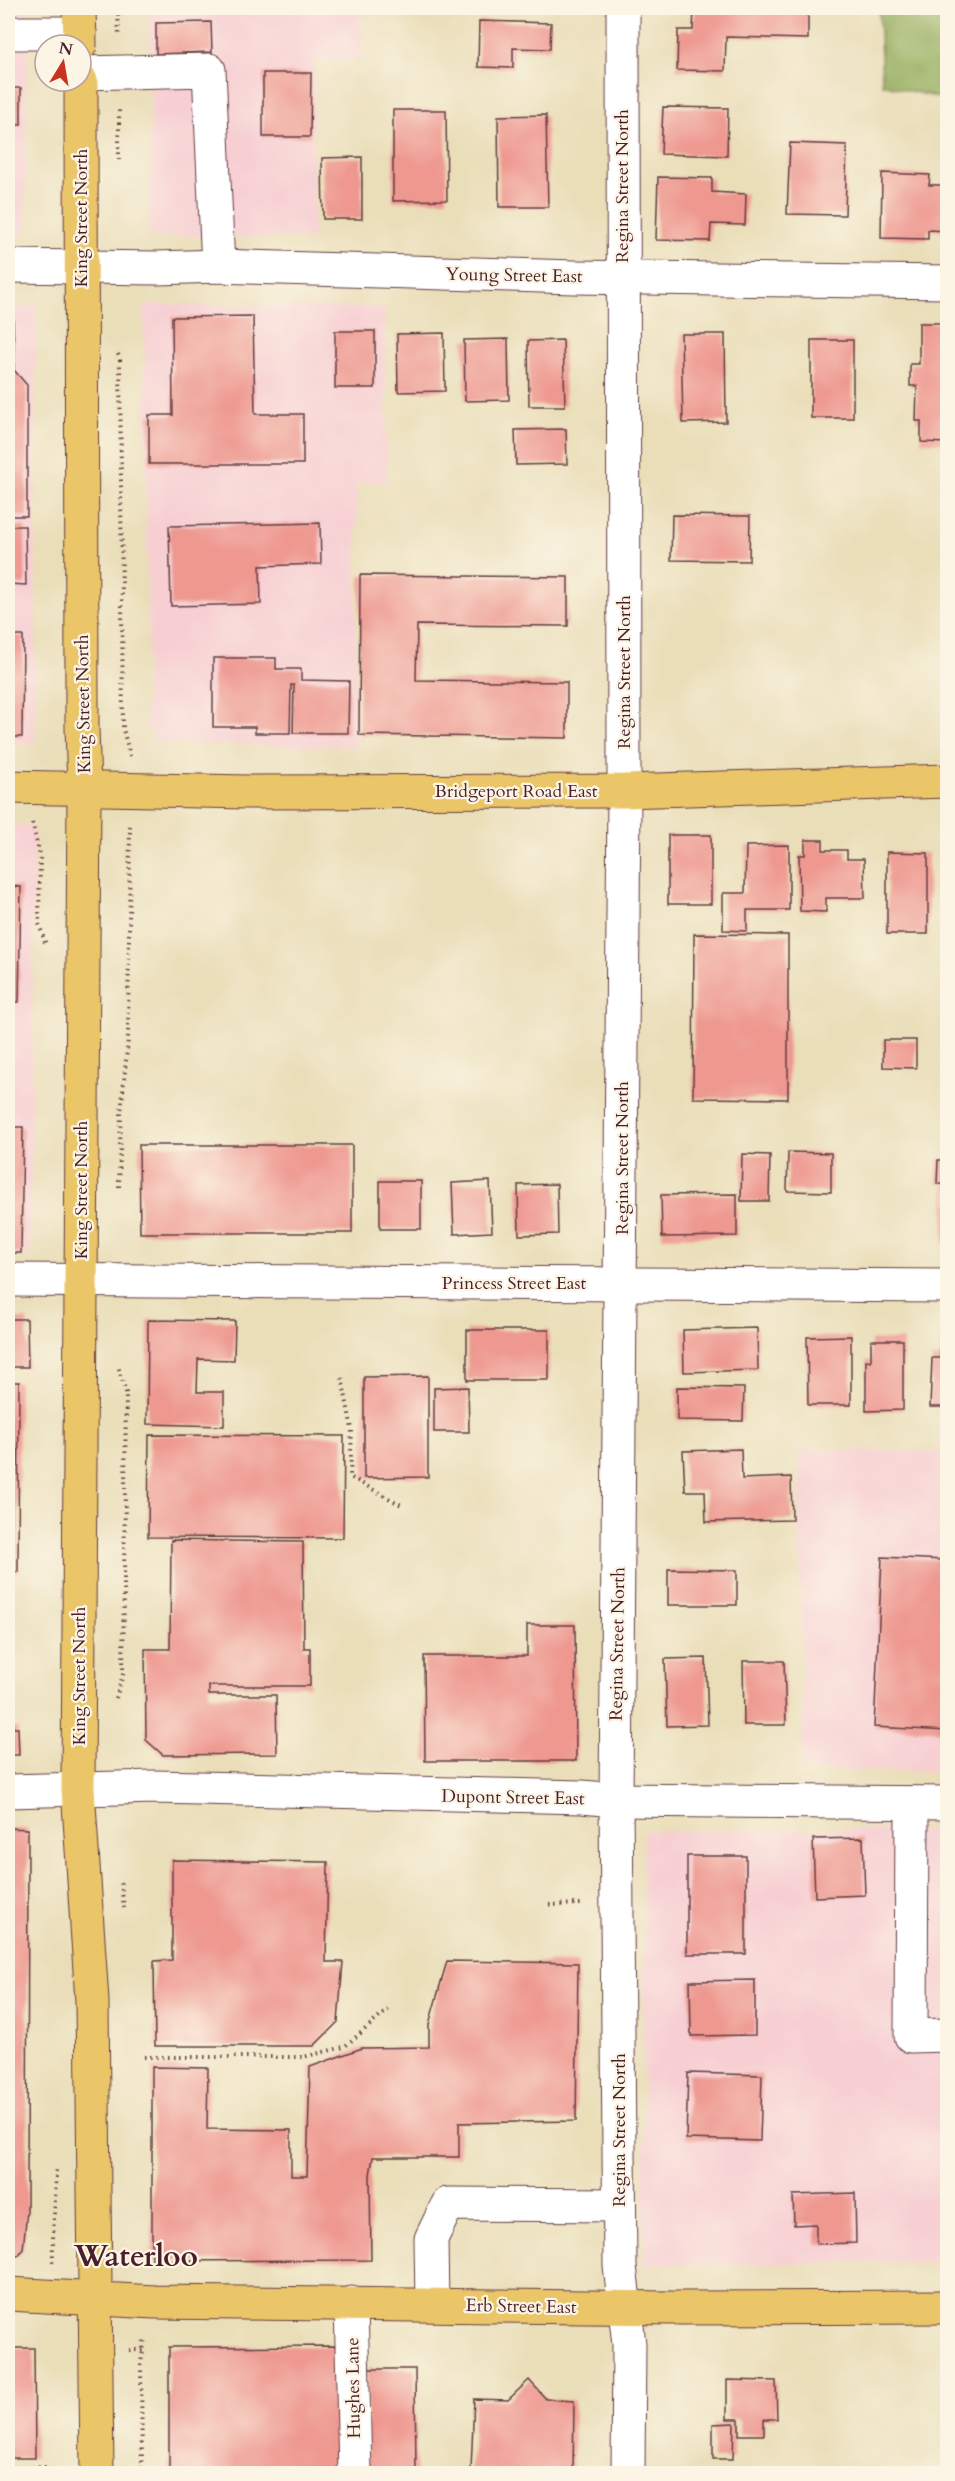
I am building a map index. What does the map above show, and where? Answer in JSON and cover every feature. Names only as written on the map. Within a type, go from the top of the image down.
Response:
[{"type":"main road","name":"King Street North","points":[[81,93],[84,789],[78,1789],[92,2001],[97,2474]]},
{"type":"main road","name":"Bridgeport Road East","points":[[8,787],[624,791],[948,781]]},
{"type":"main road","name":"Erb Street East","points":[[8,2294],[96,2299],[625,2307],[948,2307]]},
{"type":"street","name":"Regina Street North","points":[[623,8],[621,276],[624,791],[616,1800],[620,2266],[629,2344],[628,2474]]},
{"type":"street","points":[[8,33],[80,28]]},
{"type":"street","points":[[93,73],[209,69],[218,266]]},
{"type":"street","name":"Young Street East","points":[[8,266],[218,266],[948,282]]},
{"type":"street","name":"Princess Street East","points":[[8,1280],[948,1286]]},
{"type":"street","name":"Dupont Street East","points":[[8,1791],[155,1787],[582,1797],[616,1800],[948,1803]]},
{"type":"street","points":[[912,1803],[911,2036],[948,2035]]},
{"type":"street","points":[[432,2304],[431,2238],[448,2204],[619,2205]]},
{"type":"street","name":"Hughes Lane","points":[[351,2303],[355,2474]]},
{"type":"path","points":[[116,350],[120,359],[123,729],[131,761]]},
{"type":"path","name":"King Street North","points":[[118,1190],[121,1181],[121,1113],[128,1039],[130,820]]},
{"type":"path","points":[[37,839],[45,840]]},
{"type":"path","name":"King Street North","points":[[114,1705],[123,1675],[126,1393],[117,1364]]},
{"type":"path","points":[[342,1377],[352,1429],[350,1477],[403,1506]]},
{"type":"path","points":[[549,1905],[586,1903]]},
{"type":"path","points":[[144,2057],[303,2057],[344,2046],[388,2010]]},
{"type":"path","points":[[142,2474],[141,2363],[147,2329]]},
{"type":"path","points":[[8,2468],[48,2467]]},
{"type":"shaded area","points":[[8,8],[28,8],[25,234],[8,234]]},
{"type":"shaded area","points":[[148,8],[465,8],[465,17],[361,15],[362,60],[314,61],[313,238],[149,236],[151,62]]},
{"type":"shaded area","points":[[144,304],[385,308],[387,482],[357,482],[355,747],[157,743],[145,725],[148,632]]},
{"type":"shaded area","points":[[8,306],[36,307],[35,743],[8,742]]},
{"type":"shaded area","points":[[8,825],[34,826],[30,1255],[8,1254]]},
{"type":"shaded area","points":[[799,1449],[947,1452],[947,1772],[803,1770]]},
{"type":"shaded area","points":[[870,1829],[947,1832],[947,2262],[644,2264],[643,1831]]},
{"type":"green space","points":[[879,8],[947,8],[947,100],[882,84]]},
{"type":"building","points":[[694,8],[808,8],[808,39],[726,37],[725,71],[677,70],[678,30],[693,30]]},
{"type":"building","points":[[479,21],[551,23],[550,49],[513,48],[513,68],[478,67]]},
{"type":"building","points":[[211,22],[212,52],[156,54],[156,23]]},
{"type":"building","points":[[263,73],[311,73],[310,137],[263,137]]},
{"type":"building","points":[[8,88],[21,88],[21,125],[8,125]]},
{"type":"building","points":[[663,107],[728,108],[727,156],[661,154]]},
{"type":"building","points":[[393,110],[446,110],[447,200],[393,201]]},
{"type":"building","points":[[546,115],[548,207],[499,207],[498,116]]},
{"type":"building","points":[[790,143],[847,145],[845,215],[787,214]]},
{"type":"building","points":[[362,157],[362,219],[323,219],[322,158]]},
{"type":"building","points":[[882,173],[930,175],[929,185],[948,185],[948,231],[928,230],[928,239],[881,238]]},
{"type":"building","points":[[658,177],[712,178],[712,192],[746,194],[745,225],[711,224],[710,241],[656,240]]},
{"type":"building","points":[[8,311],[13,311],[14,370],[27,385],[27,516],[8,516]]},
{"type":"building","points":[[253,316],[255,414],[303,414],[303,464],[149,464],[149,415],[173,415],[172,317]]},
{"type":"building","points":[[919,323],[943,323],[943,327],[948,327],[948,443],[921,442],[921,421],[916,421],[917,386],[910,386],[910,364],[919,364]]},
{"type":"building","points":[[335,331],[375,331],[375,388],[335,388]]},
{"type":"building","points":[[444,333],[445,391],[398,392],[397,334]]},
{"type":"building","points":[[681,334],[725,334],[726,422],[683,423]]},
{"type":"building","points":[[508,339],[509,400],[465,401],[464,340]]},
{"type":"building","points":[[563,340],[565,406],[529,406],[528,341]]},
{"type":"building","points":[[811,340],[853,340],[853,418],[811,418]]},
{"type":"building","points":[[566,429],[567,464],[516,465],[515,430]]},
{"type":"building","points":[[672,515],[750,516],[749,561],[671,560]]},
{"type":"building","points":[[320,523],[321,564],[260,566],[261,604],[171,606],[169,526]]},
{"type":"building","points":[[8,526],[25,526],[26,585],[8,584]]},
{"type":"building","points":[[360,575],[568,577],[568,626],[417,625],[416,680],[567,682],[567,738],[359,735]]},
{"type":"building","points":[[8,636],[23,636],[22,737],[8,737]]},
{"type":"building","points":[[213,658],[276,658],[276,669],[301,669],[301,680],[349,681],[348,733],[293,733],[294,685],[291,685],[290,733],[255,733],[255,727],[213,727]]},
{"type":"building","points":[[668,835],[711,835],[711,904],[668,904]]},
{"type":"building","points":[[805,840],[823,840],[823,850],[847,850],[847,859],[864,859],[865,898],[826,898],[826,912],[800,911],[799,855],[805,855]]},
{"type":"building","points":[[789,845],[789,910],[747,910],[747,931],[723,930],[723,893],[745,893],[746,846]]},
{"type":"building","points":[[887,852],[928,853],[928,934],[887,934]]},
{"type":"building","points":[[8,886],[21,887],[19,1002],[8,1002]]},
{"type":"building","points":[[694,934],[788,935],[788,1099],[693,1098]]},
{"type":"building","points":[[883,1040],[916,1040],[916,1068],[883,1067]]},
{"type":"building","points":[[8,1127],[23,1127],[21,1253],[8,1253]]},
{"type":"building","points":[[139,1145],[352,1145],[352,1233],[140,1233]]},
{"type":"building","points":[[788,1152],[831,1153],[831,1192],[787,1191]]},
{"type":"building","points":[[742,1154],[770,1155],[769,1201],[741,1201]]},
{"type":"building","points":[[938,1160],[948,1160],[948,1244],[944,1244],[945,1184],[937,1184]]},
{"type":"building","points":[[380,1181],[421,1181],[421,1229],[380,1229]]},
{"type":"building","points":[[490,1181],[492,1232],[454,1234],[452,1183]]},
{"type":"building","points":[[557,1184],[558,1234],[519,1235],[518,1185]]},
{"type":"building","points":[[737,1194],[737,1236],[662,1237],[661,1195]]},
{"type":"building","points":[[8,1319],[27,1319],[28,1367],[8,1367]]},
{"type":"building","points":[[148,1320],[235,1321],[234,1360],[198,1359],[197,1392],[224,1392],[224,1426],[147,1424]]},
{"type":"building","points":[[757,1328],[758,1370],[684,1372],[683,1330]]},
{"type":"building","points":[[467,1330],[549,1330],[549,1380],[467,1380]]},
{"type":"building","points":[[851,1336],[851,1405],[808,1405],[807,1337]]},
{"type":"building","points":[[941,1337],[948,1337],[948,1407],[930,1407],[932,1358],[940,1358]]},
{"type":"building","points":[[871,1340],[903,1340],[903,1410],[866,1411],[866,1360],[871,1361]]},
{"type":"building","points":[[428,1376],[428,1477],[364,1478],[364,1377]]},
{"type":"building","points":[[8,1382],[19,1382],[18,1572],[8,1572]]},
{"type":"building","points":[[468,1387],[469,1432],[434,1432],[434,1388]]},
{"type":"building","points":[[677,1387],[744,1388],[743,1421],[677,1420]]},
{"type":"building","points":[[149,1435],[344,1436],[343,1538],[148,1537]]},
{"type":"building","points":[[741,1449],[742,1479],[791,1477],[792,1520],[706,1522],[705,1491],[685,1491],[683,1451]]},
{"type":"building","points":[[171,1540],[303,1542],[304,1648],[310,1648],[310,1686],[209,1686],[209,1695],[276,1695],[277,1754],[163,1755],[146,1740],[145,1649],[170,1649]]},
{"type":"building","points":[[882,1557],[944,1560],[941,1624],[948,1624],[948,1731],[874,1727]]},
{"type":"building","points":[[668,1569],[737,1570],[737,1605],[668,1605]]},
{"type":"building","points":[[8,1585],[11,1585],[10,1625],[8,1625]]},
{"type":"building","points":[[527,1625],[575,1625],[576,1761],[425,1761],[424,1656],[527,1656]]},
{"type":"building","points":[[8,1654],[11,1654],[13,1728],[18,1728],[19,1755],[8,1755]]},
{"type":"building","points":[[706,1658],[708,1725],[667,1726],[665,1659]]},
{"type":"building","points":[[743,1661],[784,1661],[786,1725],[744,1725]]},
{"type":"building","points":[[8,1828],[28,1829],[27,2211],[23,2249],[19,2255],[13,2257],[8,2257]]},
{"type":"building","points":[[863,1838],[865,1895],[815,1897],[813,1839]]},
{"type":"building","points":[[687,1856],[746,1856],[746,1954],[687,1954]]},
{"type":"building","points":[[172,1860],[328,1862],[326,1962],[343,1962],[338,2022],[314,2046],[155,2046],[154,1961],[172,1960]]},
{"type":"building","points":[[447,1961],[578,1963],[576,2121],[459,2123],[459,2157],[373,2157],[370,2175],[371,2260],[152,2261],[152,2067],[208,2068],[207,2129],[291,2130],[291,2176],[307,2176],[310,2067],[362,2048],[429,2047],[429,2024]]},
{"type":"building","points":[[755,1980],[755,2035],[691,2036],[690,1981]]},
{"type":"building","points":[[688,2073],[762,2075],[760,2141],[686,2139]]},
{"type":"building","points":[[855,2193],[856,2243],[816,2244],[816,2224],[794,2225],[793,2195]]},
{"type":"building","points":[[344,2346],[345,2474],[169,2474],[169,2347]]},
{"type":"building","points":[[8,2348],[34,2348],[35,2458],[8,2458]]},
{"type":"building","points":[[367,2369],[415,2369],[416,2474],[367,2474]]},
{"type":"building","points":[[529,2380],[546,2399],[574,2401],[573,2474],[471,2470],[474,2399],[508,2400]]},
{"type":"building","points":[[727,2380],[776,2381],[777,2419],[764,2419],[764,2435],[739,2435],[739,2419],[727,2419]]},
{"type":"building","points":[[734,2423],[733,2459],[713,2459],[713,2424]]},
{"type":"district","name":"Waterloo","points":[[136,2256]]}]
